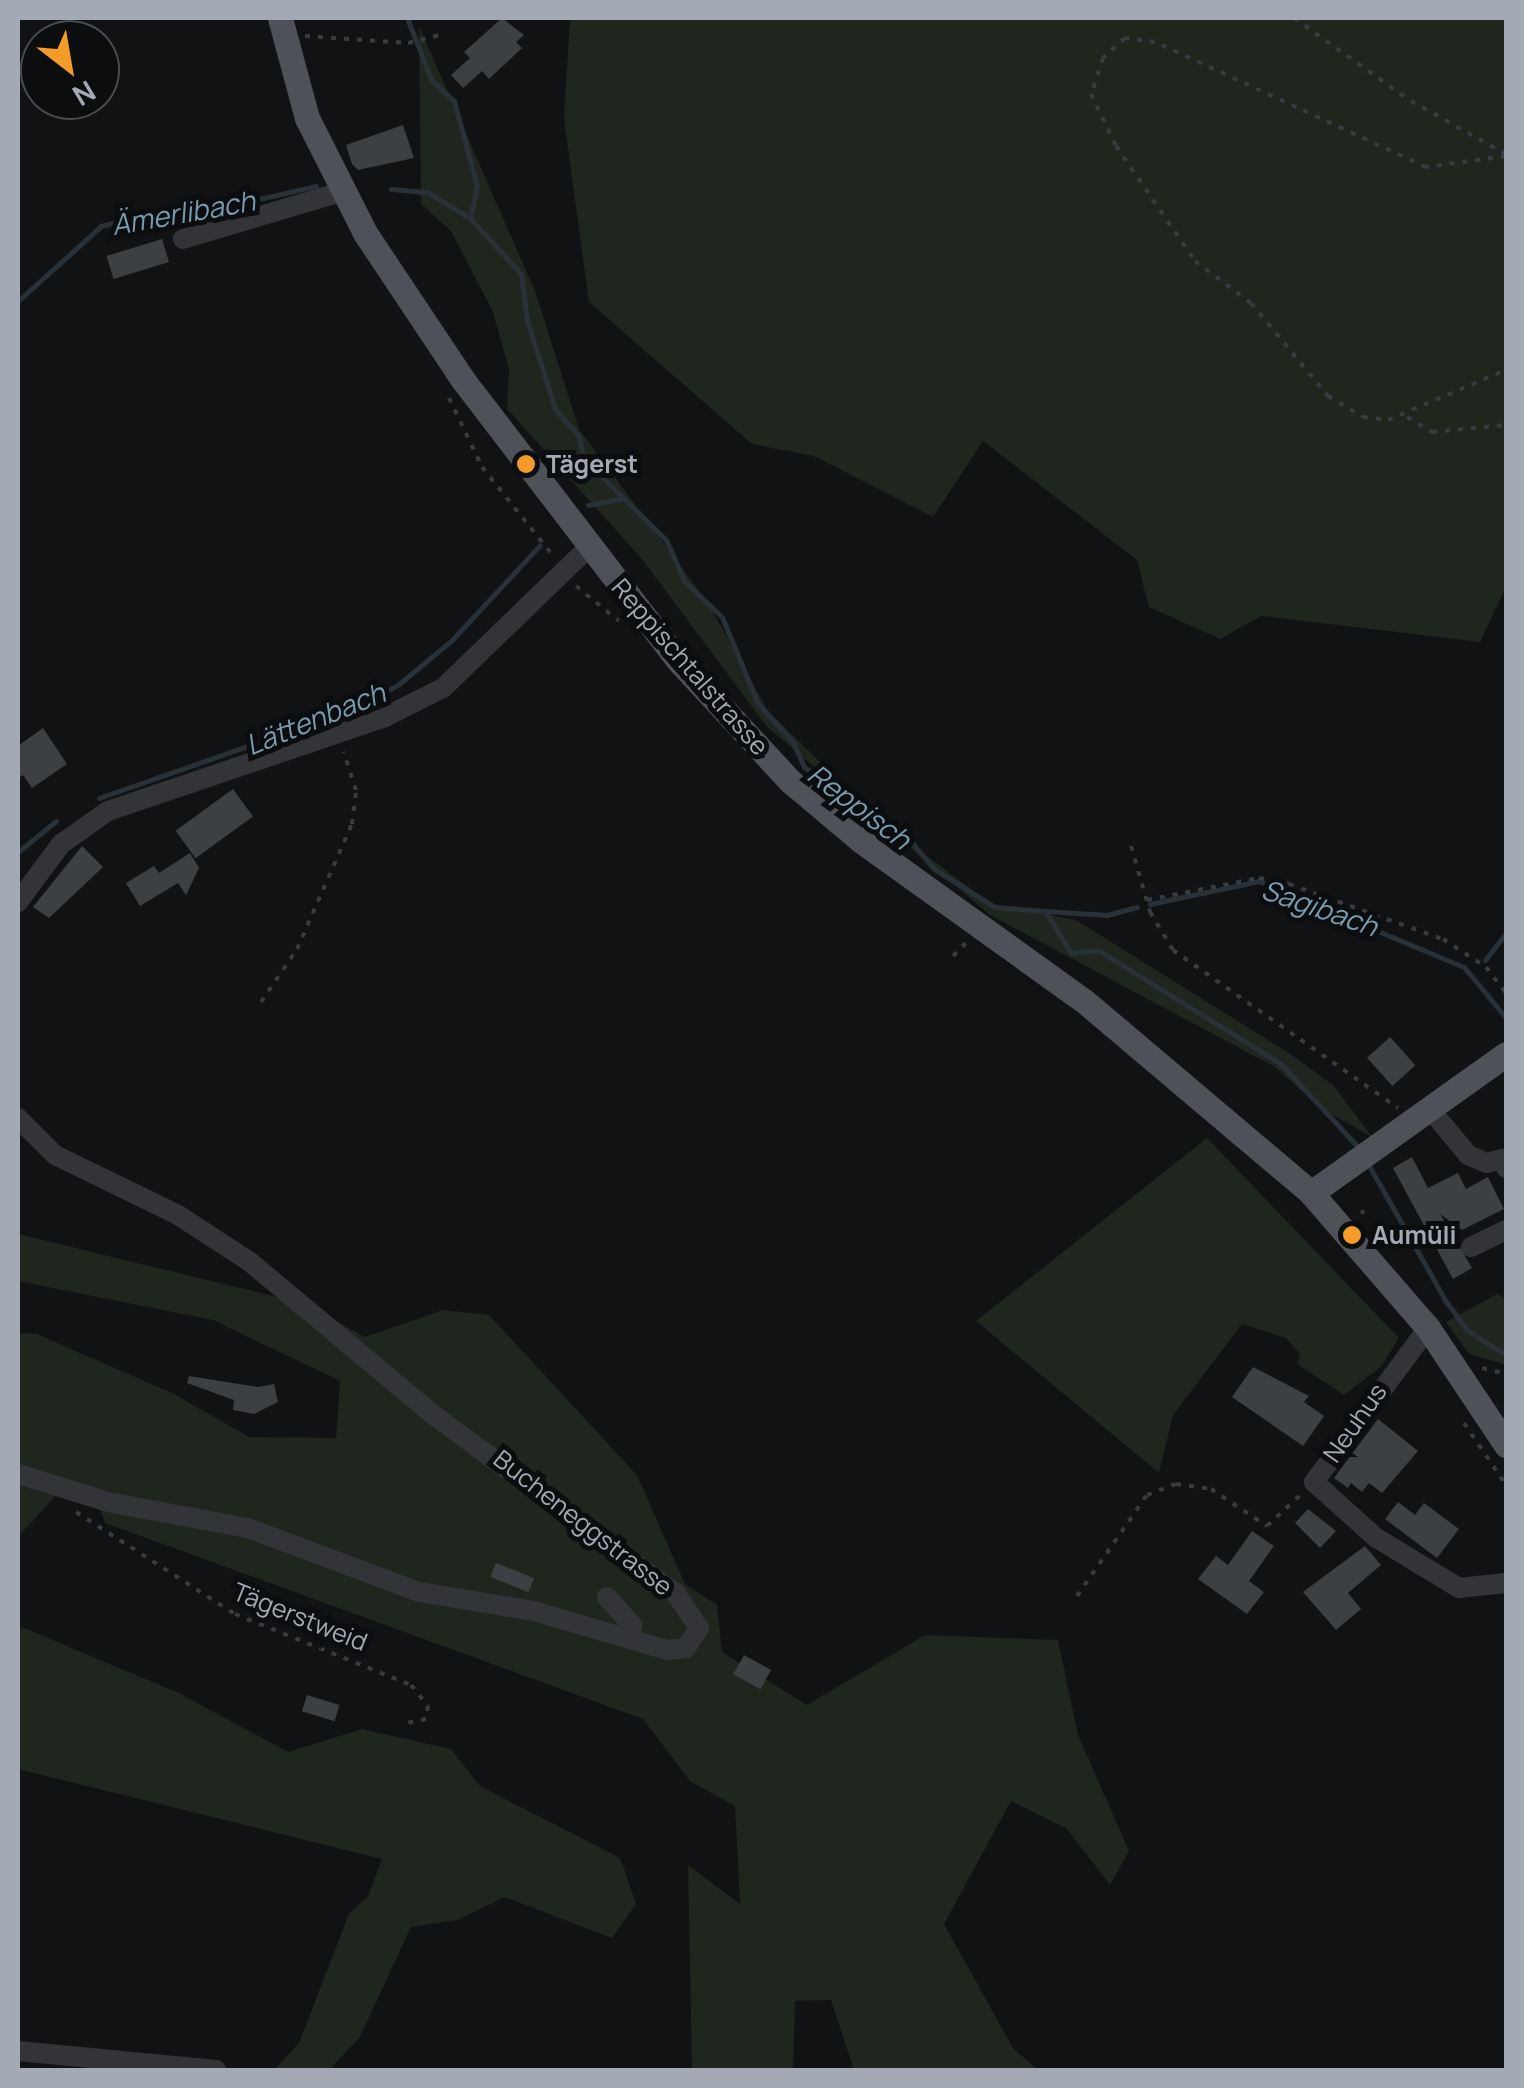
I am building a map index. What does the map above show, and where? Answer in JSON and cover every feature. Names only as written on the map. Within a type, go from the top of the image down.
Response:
[{"type":"main road","name":"Reppischtalstrasse","points":[[281,26],[307,118],[341,192],[444,354],[677,659],[790,780],[938,899],[1140,1044],[1311,1193],[1428,1328],[1506,1445]]},
{"type":"main road","points":[[1311,1193],[1506,1054]]},
{"type":"street","points":[[183,239],[341,192]]},
{"type":"street","points":[[18,902],[50,854],[95,818],[338,734],[443,688],[498,642],[560,570],[590,546]]},
{"type":"street","points":[[1422,1115],[1468,1155],[1486,1163],[1502,1159],[1506,1168]]},
{"type":"street","name":"Bucheneggstrasse","points":[[18,1118],[56,1154],[178,1215],[250,1262],[435,1416],[500,1457],[676,1594],[699,1628],[692,1643],[678,1650],[534,1611],[419,1592],[248,1528],[108,1502],[18,1474]]},
{"type":"street","points":[[1471,1247],[1506,1230]]},
{"type":"street","name":"Neuhus","points":[[1428,1328],[1314,1482],[1375,1538],[1459,1588],[1506,1583]]},
{"type":"street","points":[[607,1597],[632,1625],[630,1638]]},
{"type":"street","points":[[18,2050],[216,2070]]},
{"type":"path","points":[[1294,18],[1411,101],[1506,155]]},
{"type":"path","points":[[281,26],[408,44],[441,36]]},
{"type":"path","points":[[1506,155],[1426,168],[1155,42],[1126,38],[1103,58],[1090,94],[1116,146],[1195,260],[1252,303],[1328,396],[1362,417],[1407,417],[1432,432],[1506,425]]},
{"type":"path","points":[[1407,417],[1435,396],[1506,370]]},
{"type":"path","points":[[469,446],[480,437]]},
{"type":"path","points":[[560,570],[630,634]]},
{"type":"path","points":[[261,1002],[296,950],[356,812],[356,790],[338,734]]},
{"type":"path","points":[[1130,846],[1147,900],[1173,950],[1422,1115]]},
{"type":"path","points":[[1147,900],[1259,878],[1289,884],[1443,939],[1486,967],[1506,994]]},
{"type":"path","points":[[953,932],[982,952]]},
{"type":"path","points":[[1460,1416],[1506,1486]]},
{"type":"path","points":[[1077,1596],[1147,1495],[1176,1484],[1211,1489],[1267,1526],[1314,1482]]},
{"type":"path","name":"Tägerstweid","points":[[64,1504],[235,1614],[411,1685],[428,1706],[426,1720],[402,1724]]},
{"type":"shaded area","points":[[570,18],[1506,18],[1506,587],[1480,642],[1261,616],[1220,639],[1149,607],[1137,560],[983,441],[933,517],[814,456],[752,444],[589,302],[564,119]]},
{"type":"shaded area","points":[[419,26],[535,291],[579,429],[708,603],[768,711],[880,821],[991,904],[1076,920],[1292,1055],[1334,1086],[1372,1137],[1321,1108],[1275,1067],[990,915],[767,727],[642,559],[507,409],[509,369],[493,312],[451,231],[421,204]]},
{"type":"shaded area","points":[[1207,1138],[1399,1338],[1381,1367],[1344,1395],[1297,1364],[1300,1354],[1286,1338],[1242,1324],[1173,1415],[1159,1473],[976,1321]]},
{"type":"shaded area","points":[[18,1234],[306,1304],[365,1337],[443,1310],[489,1315],[637,1475],[685,1584],[717,1605],[722,1652],[807,1705],[925,1635],[1058,1640],[1078,1735],[1129,1851],[1110,1885],[1067,1829],[1011,1801],[944,1924],[1013,2048],[1038,2070],[854,2070],[831,2000],[795,2001],[793,2070],[692,2070],[688,1865],[740,1904],[735,1806],[690,1781],[643,1719],[105,1523],[100,1508],[57,1494],[18,1537],[18,1333],[37,1334],[174,1394],[249,1437],[336,1438],[340,1381],[213,1320],[18,1281]]},
{"type":"shaded area","points":[[1497,1294],[1506,1299],[1506,1365],[1469,1354],[1446,1322]]},
{"type":"shaded area","points":[[24,1628],[179,1693],[288,1752],[362,1729],[451,1749],[480,1786],[620,1858],[636,1904],[612,1938],[505,1897],[457,1920],[411,1927],[360,2037],[329,2070],[274,2070],[299,2043],[349,1914],[368,1896],[382,1859],[18,1769],[18,1629]]},
{"type":"building","points":[[502,18],[524,35],[516,42],[522,48],[489,79],[482,71],[463,88],[451,75],[470,58],[464,52]]},
{"type":"building","points":[[403,125],[414,158],[358,170],[352,164],[346,145]]},
{"type":"building","points":[[162,239],[169,262],[114,279],[107,256]]},
{"type":"building","points":[[43,728],[67,764],[32,788],[23,775],[18,779],[18,746]]},
{"type":"building","points":[[233,789],[253,817],[196,858],[176,831]]},
{"type":"building","points":[[82,846],[103,867],[49,918],[33,907]]},
{"type":"building","points":[[190,853],[199,868],[186,895],[178,883],[140,906],[126,883],[154,866],[159,873]]},
{"type":"building","points":[[1390,1037],[1415,1065],[1392,1086],[1367,1058]]},
{"type":"building","points":[[1412,1157],[1428,1188],[1458,1173],[1466,1189],[1488,1177],[1504,1209],[1462,1230],[1440,1214],[1472,1268],[1453,1279],[1393,1168]]},
{"type":"building","points":[[1253,1367],[1309,1396],[1304,1402],[1324,1416],[1303,1446],[1232,1397]]},
{"type":"building","points":[[189,1376],[258,1387],[274,1384],[278,1402],[254,1414],[233,1410],[234,1400],[187,1383]]},
{"type":"building","points":[[1378,1419],[1418,1451],[1382,1493],[1369,1483],[1362,1492],[1351,1483],[1348,1488],[1334,1478]]},
{"type":"building","points":[[1398,1502],[1415,1515],[1424,1503],[1459,1529],[1437,1558],[1385,1519]]},
{"type":"building","points":[[1308,1509],[1336,1531],[1320,1548],[1295,1523]]},
{"type":"building","points":[[1252,1531],[1274,1546],[1249,1581],[1264,1592],[1247,1614],[1198,1579],[1216,1556],[1228,1565]]},
{"type":"building","points":[[1365,1546],[1381,1565],[1348,1593],[1361,1609],[1336,1630],[1303,1592]]},
{"type":"building","points":[[496,1563],[534,1578],[528,1592],[490,1577]]},
{"type":"building","points":[[744,1655],[771,1670],[760,1689],[733,1674]]},
{"type":"building","points":[[307,1695],[340,1705],[335,1721],[302,1711]]},
{"type":"waterway","name":"Reppisch","points":[[407,18],[432,81],[454,101],[477,186],[470,218],[521,274],[527,320],[555,409],[579,437],[583,458],[666,540],[685,582],[722,617],[758,704],[793,742],[804,767],[905,834],[934,869],[995,907],[1045,911],[1071,953],[1098,950],[1281,1064],[1359,1148]]},
{"type":"waterway","name":"Ämerlibach","points":[[18,301],[101,226],[143,215],[198,213],[316,186]]},
{"type":"waterway","name":"Ämerlibach","points":[[391,189],[427,192],[470,218]]},
{"type":"waterway","name":"Lättenbach","points":[[588,505],[623,498]]},
{"type":"waterway","name":"Lättenbach","points":[[99,798],[359,707],[399,684],[452,640],[540,545]]},
{"type":"waterway","name":"Lättenbach","points":[[18,852],[56,821]]},
{"type":"waterway","name":"Sagibach","points":[[1150,904],[1259,881],[1464,967],[1506,1018]]},
{"type":"waterway","name":"Sagibach","points":[[1045,911],[1107,915],[1137,907]]},
{"type":"waterway","points":[[1485,960],[1506,933]]},
{"type":"waterway","name":"Reppisch","points":[[1367,1162],[1445,1300],[1467,1330],[1506,1355]]},
{"type":"place","name":"Tägerst","points":[[526,464]]},
{"type":"place","name":"Aumüli","points":[[1352,1235]]}]
